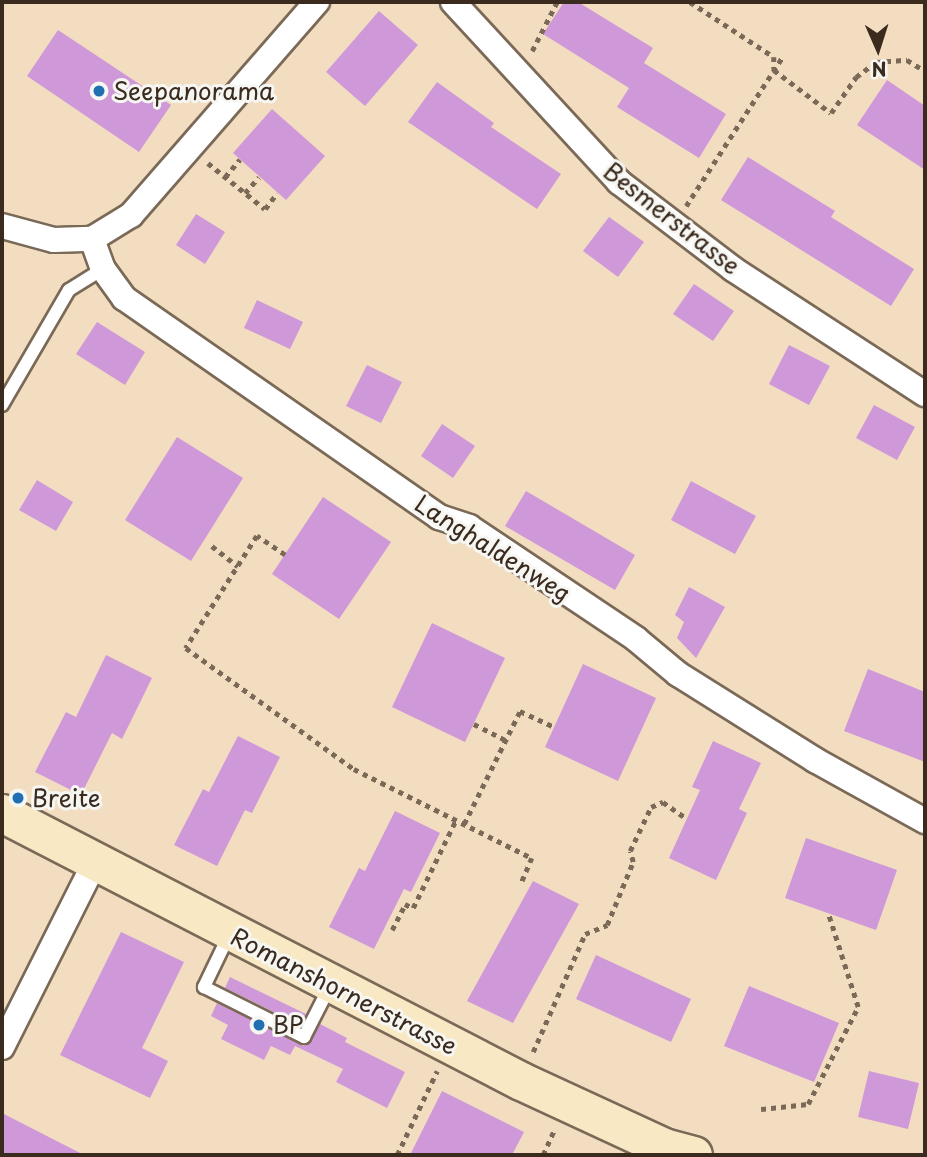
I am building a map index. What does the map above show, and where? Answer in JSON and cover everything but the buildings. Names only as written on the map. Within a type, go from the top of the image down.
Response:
[{"type":"street","points":[[2,226],[54,240],[92,239],[131,215],[317,2]]},
{"type":"street","name":"Besmerstrasse","points":[[453,2],[519,77],[619,182],[733,268],[925,394]]},
{"type":"street","name":"Langhaldenweg","points":[[92,239],[103,270],[124,298],[439,517],[468,527],[636,639],[678,674],[814,760],[925,821]]},
{"type":"street","name":"Romanshornerstrasse","points":[[2,813],[96,860],[330,986],[533,1087],[664,1147],[693,1155]]},
{"type":"street","points":[[2,1047],[96,860]]},
{"type":"lane","points":[[2,405],[69,290],[103,270]]},
{"type":"lane","points":[[230,932],[204,987],[304,1037],[330,986]]},
{"type":"path","points":[[519,77],[557,2]]},
{"type":"path","points":[[690,2],[774,57],[774,70]]},
{"type":"path","points":[[691,198],[783,56]]},
{"type":"path","points":[[774,70],[831,113],[856,77],[876,62],[906,60],[925,71]]},
{"type":"path","points":[[191,149],[265,209],[278,193]]},
{"type":"path","points":[[225,177],[240,159]]},
{"type":"path","points":[[245,193],[259,177]]},
{"type":"path","points":[[285,555],[257,536],[186,648],[317,746],[531,858],[521,884]]},
{"type":"path","points":[[212,547],[238,566]]},
{"type":"path","points":[[464,824],[520,711],[555,726]]},
{"type":"path","points":[[474,724],[505,740]]},
{"type":"path","points":[[530,1060],[585,934],[607,925],[633,862],[630,851],[651,807],[663,802],[687,819]]},
{"type":"path","points":[[392,930],[405,904],[413,908],[456,820]]},
{"type":"path","points":[[761,1109],[808,1104],[858,1007],[829,916]]},
{"type":"path","points":[[397,1155],[442,1061]]},
{"type":"path","points":[[542,1155],[559,1120]]},
{"type":"place","name":"Seepanorama","points":[[99,91]]},
{"type":"place","name":"Breite","points":[[18,798]]},
{"type":"place","name":"BP","points":[[259,1025]]}]
